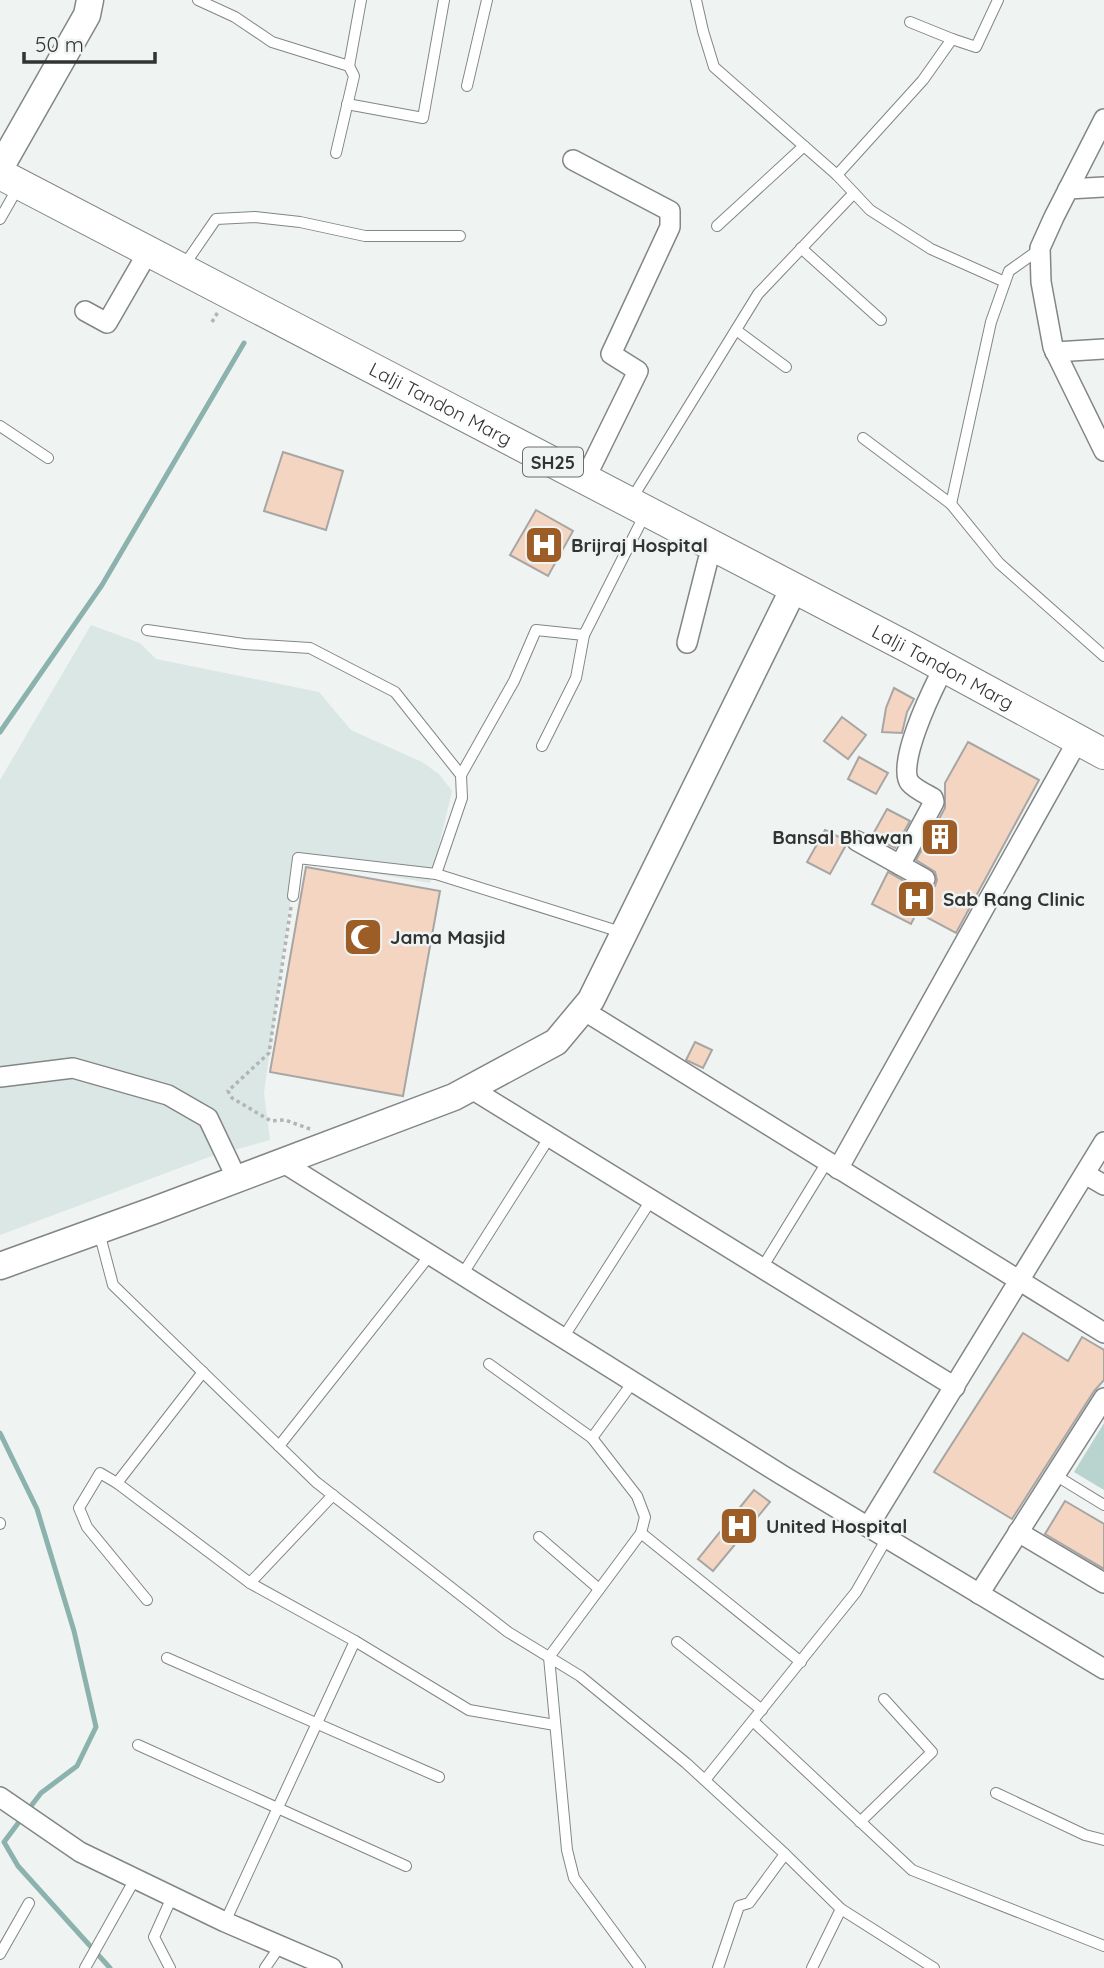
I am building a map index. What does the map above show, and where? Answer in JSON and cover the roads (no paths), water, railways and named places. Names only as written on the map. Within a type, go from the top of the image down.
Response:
[{"type":"main road","name":"Lalji Tandon Marg","points":[[3,196],[143,259],[792,593],[909,648],[1104,754]]},
{"type":"main road","name":"Lalji Tandon Marg","points":[[143,259],[182,269],[417,401],[585,479],[708,560],[792,593],[939,677],[1104,766]]},
{"type":"street","points":[[0,168],[87,15],[90,0]]},
{"type":"street","points":[[1104,119],[1040,248],[1041,282],[1055,352],[1104,451]]},
{"type":"street","points":[[573,160],[670,211],[670,227],[611,354],[638,371],[585,479]]},
{"type":"street","points":[[1068,189],[1104,187]]},
{"type":"street","points":[[85,311],[107,323],[143,259]]},
{"type":"street","points":[[1055,352],[1104,349]]},
{"type":"street","points":[[687,643],[708,560]]},
{"type":"street","points":[[0,1266],[454,1097],[556,1042],[591,1000],[792,593]]},
{"type":"street","points":[[900,865],[934,802],[933,798],[911,784],[907,774],[916,726],[939,677]]},
{"type":"street","points":[[833,1165],[1073,749]]},
{"type":"street","points":[[858,841],[925,879]]},
{"type":"street","points":[[583,1010],[1104,1333]]},
{"type":"street","points":[[0,1077],[73,1068],[168,1095],[208,1118],[237,1179]]},
{"type":"street","points":[[470,1088],[955,1387]]},
{"type":"street","points":[[868,1527],[1104,1142]]},
{"type":"street","points":[[282,1162],[868,1527],[1104,1669]]},
{"type":"street","points":[[1085,1174],[1104,1185]]},
{"type":"street","points":[[979,1594],[1104,1398]]},
{"type":"street","points":[[1018,1532],[1104,1583]]},
{"type":"street","points":[[6,1801],[80,1853],[225,1922],[332,1968]]},
{"type":"lane","points":[[198,0],[235,18],[272,42],[349,66]]},
{"type":"lane","points":[[336,152],[354,76],[349,66],[361,0]]},
{"type":"lane","points":[[347,104],[423,118],[444,0]]},
{"type":"lane","points":[[467,86],[487,0]]},
{"type":"lane","points":[[696,0],[714,67],[837,175],[870,210],[931,249],[1005,282]]},
{"type":"lane","points":[[910,22],[976,47],[998,0]]},
{"type":"lane","points":[[837,175],[923,80],[952,39]]},
{"type":"lane","points":[[717,226],[804,146]]},
{"type":"lane","points":[[542,746],[576,678],[583,635],[638,513],[736,330],[758,294],[854,193]]},
{"type":"lane","points":[[182,269],[216,219],[256,217],[300,222],[365,236],[460,236]]},
{"type":"lane","points":[[802,248],[881,320]]},
{"type":"lane","points":[[951,505],[990,322],[1009,271],[1040,248]]},
{"type":"lane","points":[[736,330],[786,367]]},
{"type":"lane","points":[[0,426],[48,458]]},
{"type":"lane","points":[[863,438],[951,505],[999,563],[1104,656]]},
{"type":"lane","points":[[147,630],[244,644],[310,648],[395,692],[461,775]]},
{"type":"lane","points":[[436,874],[462,798],[461,775],[514,681],[536,630],[583,635]]},
{"type":"lane","points":[[293,896],[299,858],[436,874],[624,933]]},
{"type":"lane","points":[[461,1275],[549,1138]]},
{"type":"lane","points":[[762,1268],[833,1165]]},
{"type":"lane","points":[[563,1338],[651,1200]]},
{"type":"lane","points":[[98,1231],[113,1285],[333,1495],[508,1632],[580,1676],[705,1780],[841,1909],[934,1968]]},
{"type":"lane","points":[[279,1446],[430,1255]]},
{"type":"lane","points":[[489,1364],[592,1438],[637,1496],[645,1517],[641,1533],[549,1657],[567,1850],[573,1878],[640,1968]]},
{"type":"lane","points":[[117,1483],[203,1371]]},
{"type":"lane","points":[[592,1438],[633,1382]]},
{"type":"lane","points":[[147,1600],[87,1527],[79,1508],[100,1473],[250,1583],[355,1641],[468,1710],[555,1725]]},
{"type":"lane","points":[[1055,1475],[1104,1505]]},
{"type":"lane","points":[[250,1583],[333,1495]]},
{"type":"lane","points":[[641,1533],[801,1662]]},
{"type":"lane","points":[[539,1537],[599,1590]]},
{"type":"lane","points":[[705,1780],[856,1592],[887,1538]]},
{"type":"lane","points":[[225,1922],[355,1641]]},
{"type":"lane","points":[[677,1642],[762,1710]]},
{"type":"lane","points":[[167,1658],[439,1777]]},
{"type":"lane","points":[[860,1822],[932,1752],[884,1699]]},
{"type":"lane","points":[[753,1721],[912,1870],[1104,1946]]},
{"type":"lane","points":[[138,1745],[406,1866]]},
{"type":"lane","points":[[996,1793],[1085,1835],[1104,1840]]},
{"type":"lane","points":[[718,1968],[739,1906],[749,1903],[785,1854]]},
{"type":"lane","points":[[85,1968],[135,1879]]},
{"type":"lane","points":[[170,1968],[154,1937],[172,1897]]},
{"type":"lane","points":[[0,1954],[29,1903]]},
{"type":"lane","points":[[812,1968],[841,1909]]},
{"type":"lane","points":[[265,1968],[280,1946]]},
{"type":"waterway","points":[[0,732],[102,585],[244,343]]},
{"type":"waterway","points":[[0,1433],[37,1509],[74,1631],[96,1727],[77,1766],[41,1793],[28,1810]]},
{"type":"waterway","points":[[22,1818],[4,1842],[18,1866],[110,1968]]},
{"type":"place","name":"Brijraj Hospital","points":[[544,545]]},
{"type":"place","name":"Bansal Bhawan","points":[[940,837]]},
{"type":"place","name":"Sab Rang Clinic","points":[[916,899]]},
{"type":"place","name":"Jama Masjid","points":[[363,937]]},
{"type":"place","name":"United Hospital","points":[[739,1526]]}]
